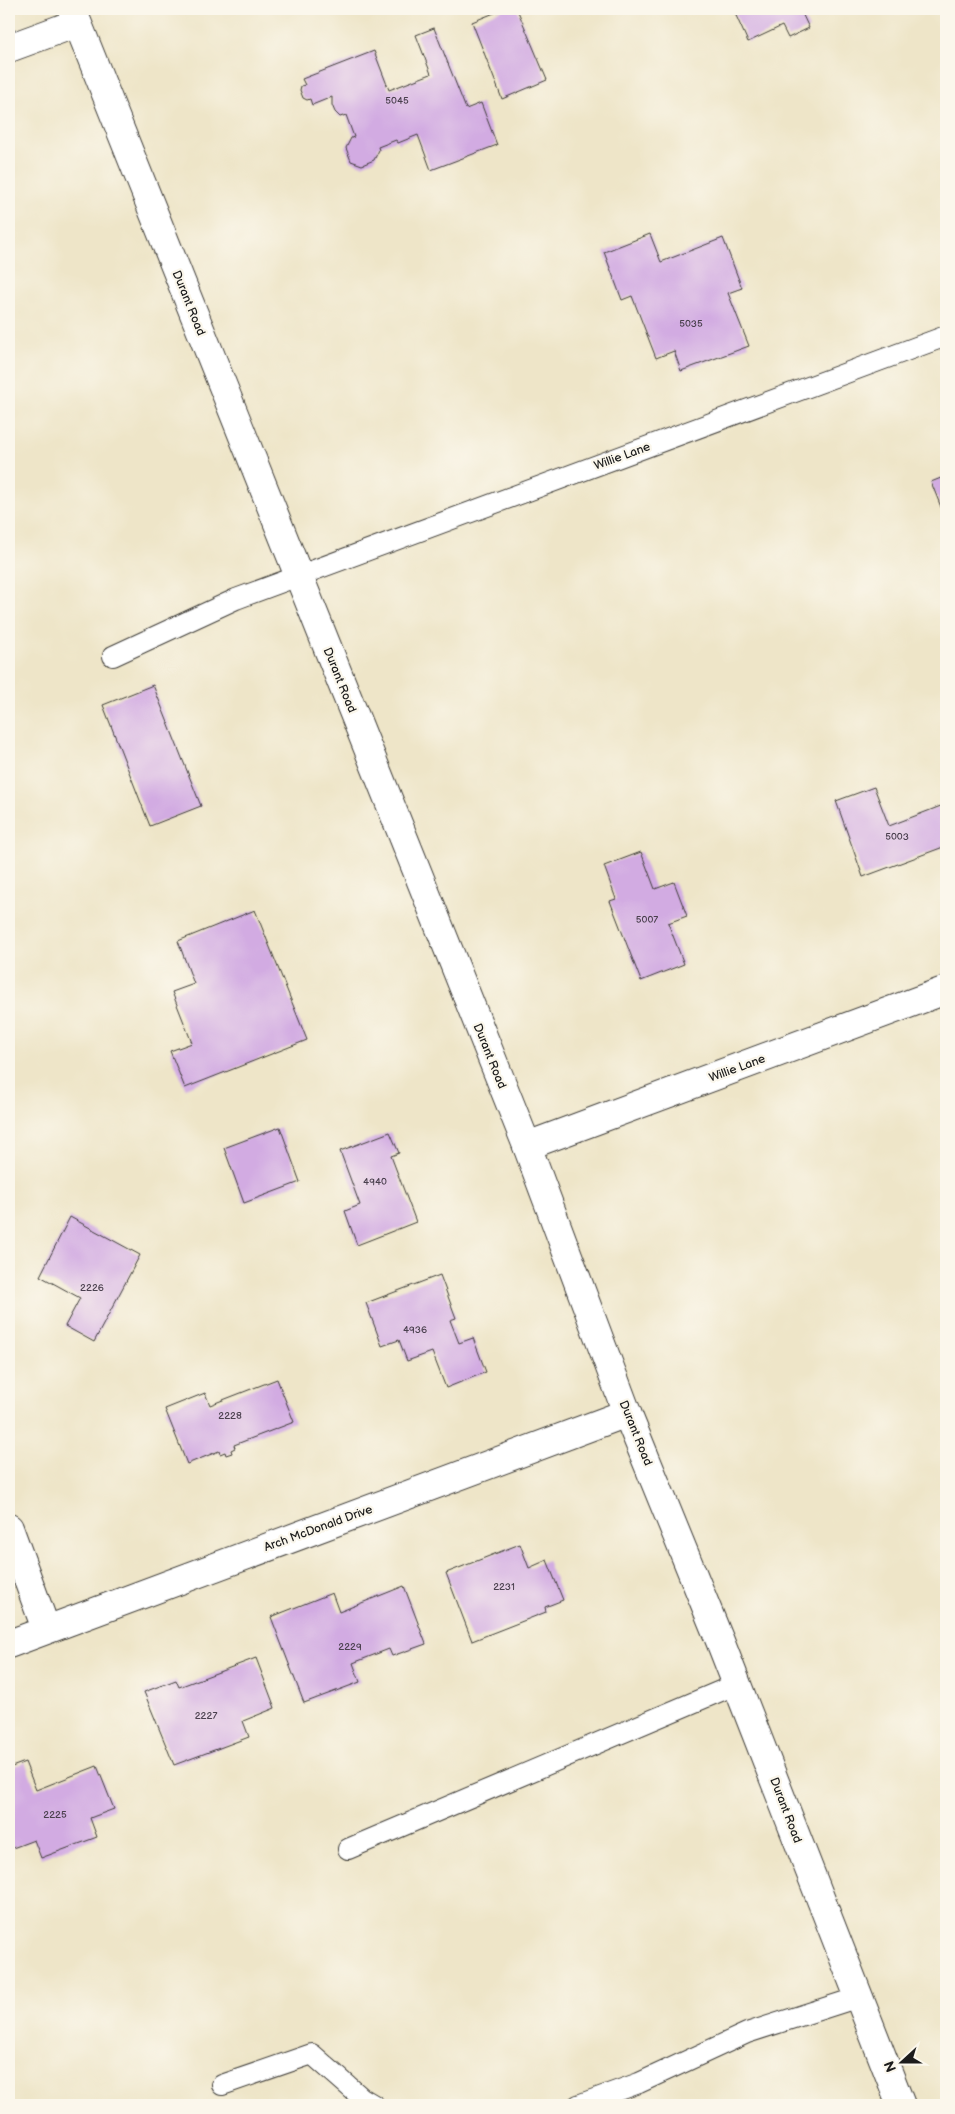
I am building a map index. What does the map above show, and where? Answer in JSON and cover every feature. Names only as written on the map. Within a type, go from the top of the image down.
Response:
[{"type":"street","points":[[9,48],[74,16]]},
{"type":"street","name":"Durant Road","points":[[74,16],[527,1146],[627,1412],[737,1684],[901,2105]]},
{"type":"street","name":"Willie Lane","points":[[527,1146],[946,990]]},
{"type":"street","name":"Arch McDonald Drive","points":[[9,1644],[627,1412]]},
{"type":"street","points":[[9,1528],[46,1629]]},
{"type":"lane","name":"Willie Lane","points":[[113,656],[236,599],[946,336]]},
{"type":"lane","points":[[348,1849],[737,1684]]},
{"type":"lane","points":[[578,2105],[640,2083],[747,2033],[859,1997]]},
{"type":"lane","points":[[222,2085],[312,2054],[362,2098],[374,2105]]},
{"type":"building","points":[[504,9],[517,9],[547,80],[502,99],[472,22]]},
{"type":"building","points":[[733,9],[800,9],[809,28],[788,38],[782,26],[748,42]]},
{"type":"building","points":[[434,28],[466,109],[481,103],[497,145],[431,170],[418,135],[398,143],[396,140],[378,147],[379,150],[374,160],[362,165],[351,161],[346,148],[351,138],[354,137],[346,115],[340,117],[335,112],[332,105],[332,97],[312,105],[310,99],[303,98],[300,90],[301,86],[305,85],[302,79],[374,51],[389,90],[431,74],[416,35]]},
{"type":"building","points":[[650,234],[661,262],[723,238],[742,288],[728,293],[749,346],[681,371],[674,351],[656,358],[632,296],[622,300],[604,252]]},
{"type":"building","points":[[946,476],[946,517],[945,517],[931,482]]},
{"type":"building","points":[[153,685],[201,806],[150,826],[103,705]]},
{"type":"building","points":[[874,787],[889,826],[946,804],[946,846],[863,877],[836,801]]},
{"type":"building","points":[[641,852],[655,889],[674,882],[687,916],[668,923],[684,964],[641,981],[610,901],[616,899],[604,866]]},
{"type":"building","points":[[255,910],[307,1040],[185,1088],[170,1051],[192,1043],[172,992],[194,984],[178,941]]},
{"type":"building","points":[[280,1127],[300,1182],[244,1203],[224,1148]]},
{"type":"building","points":[[390,1132],[399,1153],[391,1156],[416,1222],[357,1245],[345,1211],[360,1205],[340,1151]]},
{"type":"building","points":[[70,1217],[140,1255],[94,1342],[65,1326],[80,1298],[40,1276]]},
{"type":"building","points":[[440,1275],[456,1318],[450,1320],[459,1343],[473,1338],[486,1372],[446,1388],[432,1352],[407,1361],[399,1340],[382,1346],[366,1303]]},
{"type":"building","points":[[277,1379],[294,1422],[234,1445],[235,1448],[231,1450],[232,1453],[226,1455],[225,1452],[220,1454],[219,1451],[187,1464],[165,1409],[205,1393],[210,1405]]},
{"type":"building","points":[[520,1544],[529,1568],[547,1560],[563,1600],[545,1607],[546,1612],[472,1641],[446,1573]]},
{"type":"building","points":[[404,1586],[426,1644],[392,1656],[389,1649],[353,1663],[360,1682],[304,1703],[271,1617],[332,1593],[339,1612]]},
{"type":"building","points":[[256,1658],[275,1708],[243,1721],[249,1737],[174,1765],[144,1692],[176,1680],[179,1687]]},
{"type":"building","points":[[25,1762],[36,1790],[97,1766],[114,1809],[90,1818],[97,1837],[41,1858],[34,1840],[10,1849],[9,1768]]}]
